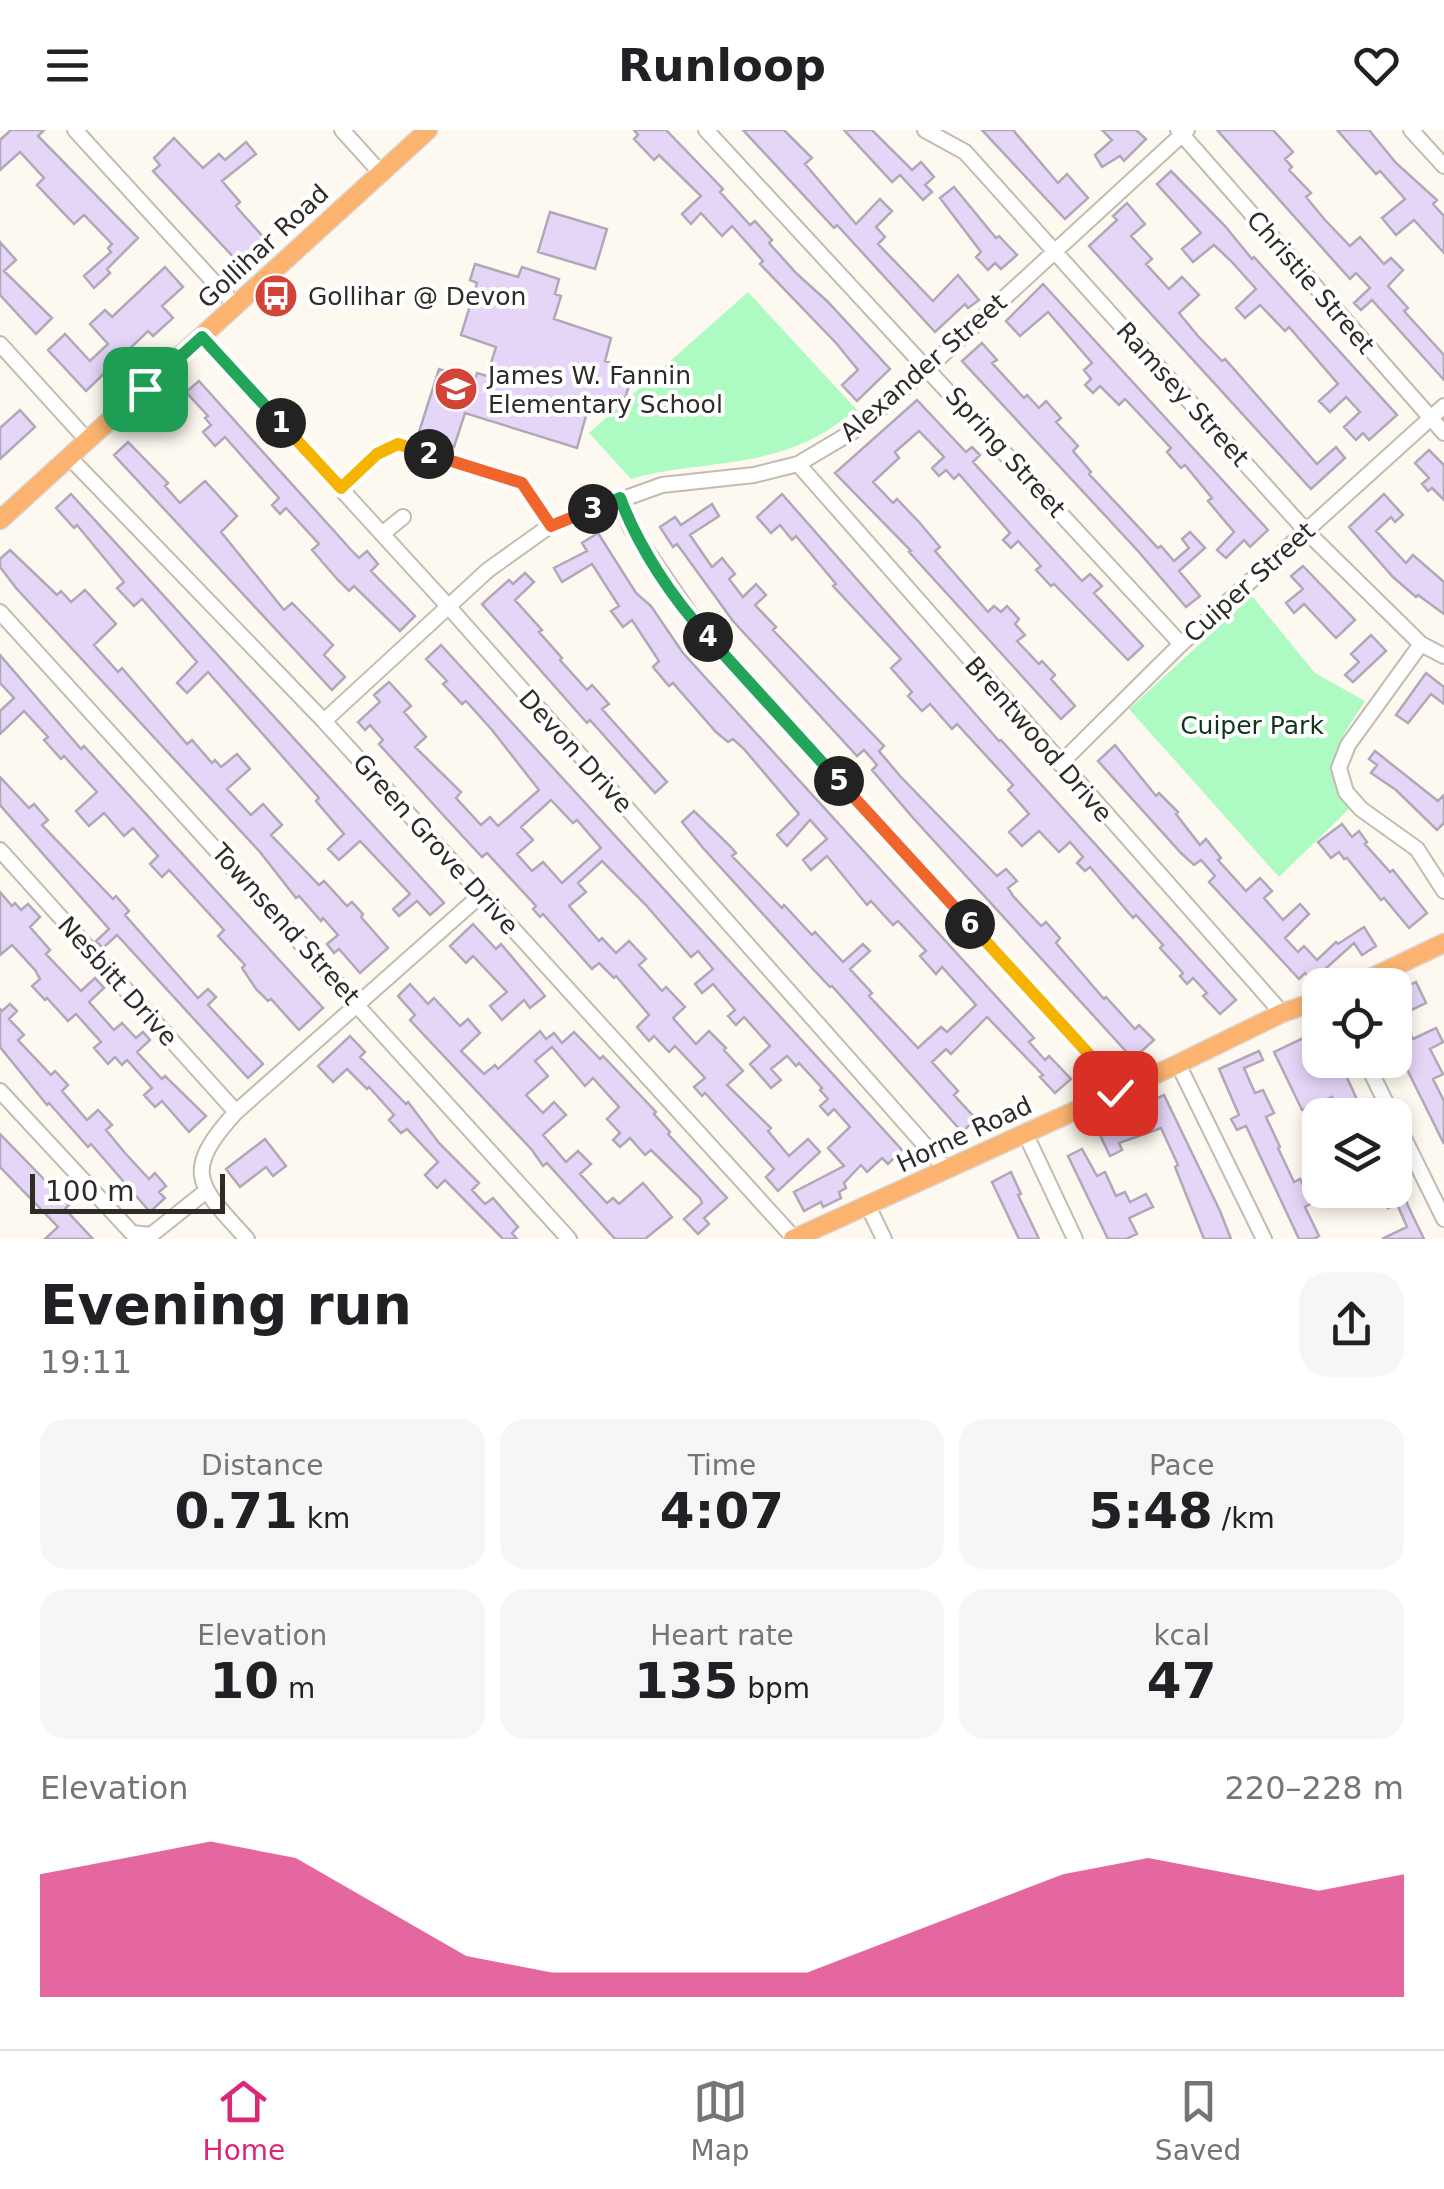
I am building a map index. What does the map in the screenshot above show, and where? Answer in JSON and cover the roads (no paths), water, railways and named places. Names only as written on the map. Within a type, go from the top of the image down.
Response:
[{"type":"main road","name":"Gollihar Road","points":[[0,520],[428,130]]},
{"type":"main road","points":[[1392,968],[1444,943]]},
{"type":"main road","name":"Horne Road","points":[[794,1239],[1302,1006]]},
{"type":"street","points":[[75,130],[236,305]]},
{"type":"street","points":[[342,130],[380,172]]},
{"type":"street","name":"Ramsey Street","points":[[925,130],[964,152],[1306,531],[1422,644],[1444,656]]},
{"type":"street","points":[[1411,130],[1444,166]]},
{"type":"street","name":"Spring Street","points":[[708,131],[1181,644]]},
{"type":"street","name":"Alexander Street","points":[[324,721],[488,570],[551,526],[662,485],[754,474],[798,464],[852,432],[928,368],[1182,132]]},
{"type":"street","name":"Christie Street","points":[[1182,132],[1444,433]]},
{"type":"street","name":"Devon Drive","points":[[202,337],[448,606],[946,1169]]},
{"type":"street","points":[[0,344],[88,441]]},
{"type":"street","name":"Cuiper Street","points":[[1060,764],[1181,644],[1444,406]]},
{"type":"street","points":[[341,488],[377,454],[398,444],[522,483],[551,526]]},
{"type":"street","name":"Green Grove Drive","points":[[70,458],[324,721],[794,1239]]},
{"type":"street","name":"Brentwood Drive","points":[[798,464],[1282,1013]]},
{"type":"street","points":[[620,498],[631,528],[699,627],[1097,1063],[1115,1093]]},
{"type":"street","points":[[382,534],[404,517]]},
{"type":"street","name":"Townsend Street","points":[[0,612],[568,1239]]},
{"type":"street","points":[[1422,644],[1348,746],[1339,768],[1346,792],[1361,808],[1418,849],[1444,891]]},
{"type":"street","name":"Nesbitt Drive","points":[[0,850],[236,1112]]},
{"type":"street","points":[[247,1239],[204,1192],[205,1153],[215,1135],[236,1112],[482,894]]},
{"type":"street","points":[[1178,1064],[1264,1239]]},
{"type":"street","points":[[0,1091],[132,1233],[151,1235],[204,1192]]},
{"type":"street","points":[[1024,1133],[1075,1239]]},
{"type":"street","points":[[1412,1154],[1444,1219]]},
{"type":"street","points":[[868,1206],[884,1239]]},
{"type":"place","name":"Gollihar @ Devon","points":[[276,296]]},
{"type":"place","name":"James W. Fannin Elementary School","points":[[456,389]]},
{"type":"park label","name":"Cuiper Park","points":[[1252,725]]}]
